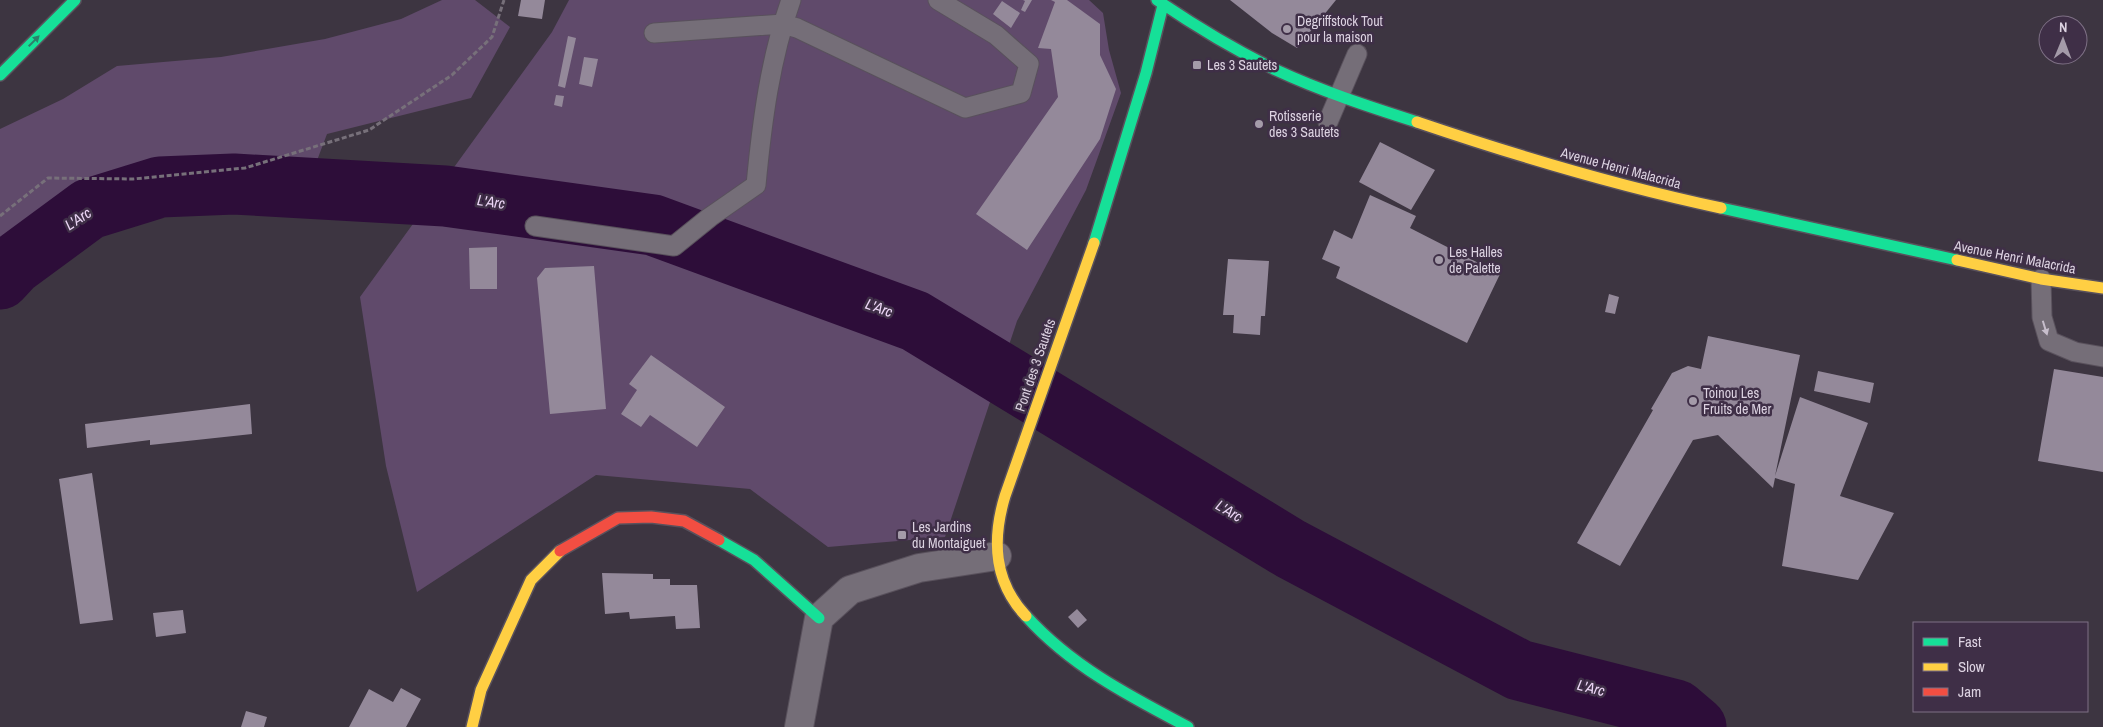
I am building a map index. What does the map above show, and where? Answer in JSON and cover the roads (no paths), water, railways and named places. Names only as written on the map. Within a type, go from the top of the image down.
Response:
[{"type":"main road","points":[[0,76],[75,0]]},
{"type":"main road","name":"Avenue Henri Malacrida","points":[[1160,2],[1214,36],[1277,70],[1339,95],[1493,148],[1646,192],[2041,279],[2103,288]]},
{"type":"main road","name":"Pont des 3 Sautets","points":[[1160,2],[1146,74],[1094,244],[1005,496],[997,525],[997,556],[1007,591],[1028,619],[1063,654],[1109,686],[1188,727]]},
{"type":"main road","points":[[472,727],[481,690],[531,580],[563,549],[618,518],[651,517],[684,521],[754,560],[819,618]]},
{"type":"street","points":[[799,727],[819,618],[850,590],[919,568],[997,556]]},
{"type":"lane","points":[[535,226],[674,246],[710,217],[756,185],[763,112],[783,24],[791,0]]},
{"type":"lane","points":[[654,33],[783,24],[797,28],[965,108],[1021,93],[1030,64],[996,35],[938,0]]},
{"type":"lane","points":[[1328,122],[1356,54]]},
{"type":"lane","points":[[2041,279],[2042,317],[2049,341],[2075,352],[2103,357]]},
{"type":"waterway","name":"L'Arc","points":[[0,279],[13,265],[89,209],[160,187],[234,184],[445,196],[653,225],[915,321],[1291,549],[1519,670],[1676,710],[1696,727]]},
{"type":"place","name":"Degriffstock Tout pour la maison","points":[[1287,29]]},
{"type":"place","name":"Les 3 Sautets","points":[[1197,65]]},
{"type":"place","name":"Rotisserie des 3 Sautets","points":[[1259,124]]},
{"type":"place","name":"Les Halles de Palette","points":[[1439,260]]},
{"type":"place","name":"Toinou Les Fruits de Mer","points":[[1693,401]]},
{"type":"place","name":"Les Jardins du Montaiguet","points":[[902,535]]}]
